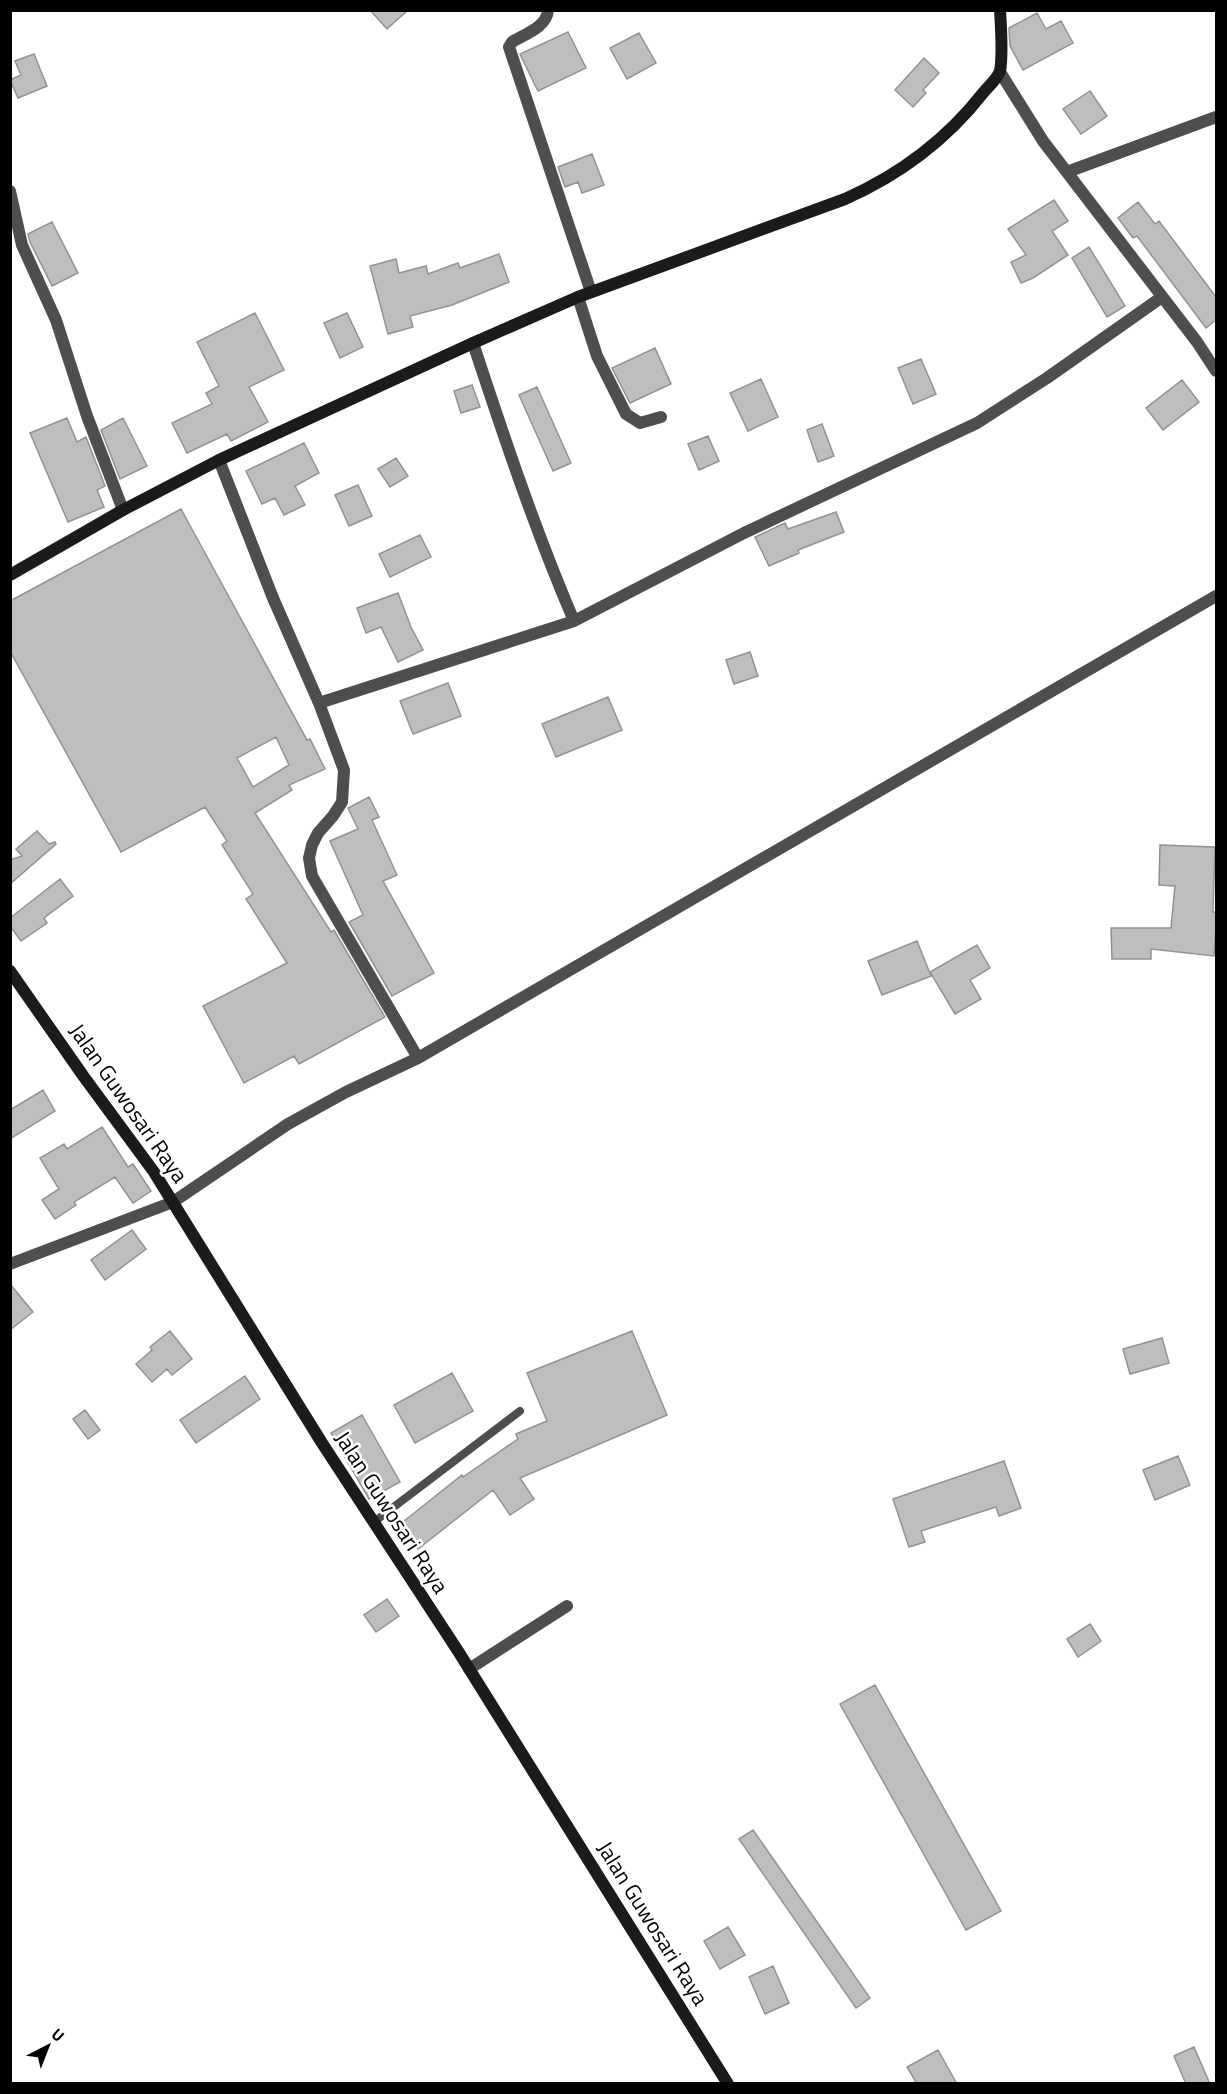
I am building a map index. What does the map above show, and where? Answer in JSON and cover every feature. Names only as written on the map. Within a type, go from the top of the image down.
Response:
[{"type":"street","points":[[548,10],[547,19],[543,23],[512,42],[509,47],[591,292]]},
{"type":"street","points":[[1000,10],[1000,72],[1043,141],[1216,371]]},
{"type":"street","points":[[10,575],[123,510],[219,460],[473,343],[578,297],[872,187],[911,162],[939,140],[969,112],[1000,72]]},
{"type":"street","points":[[1067,172],[1216,117]]},
{"type":"street","points":[[10,191],[22,245],[56,320],[87,416],[123,510]]},
{"type":"street","points":[[578,297],[597,356],[626,414],[640,423],[661,417]]},
{"type":"street","points":[[319,703],[574,621],[744,533],[977,423],[1047,378],[1162,297]]},
{"type":"street","points":[[473,343],[517,477],[574,621]]},
{"type":"street","points":[[219,460],[273,598],[319,703],[344,770],[342,802],[318,833],[312,845],[309,858],[312,876],[418,1058]]},
{"type":"street","points":[[10,1264],[173,1202],[288,1124],[346,1092],[418,1058],[1216,596]]},
{"type":"street","name":"Jalan Guwosari Raya","points":[[10,971],[154,1172],[322,1443],[469,1669],[728,2084]]},
{"type":"street","points":[[469,1669],[567,1606]]},
{"type":"lane","points":[[374,1522],[520,1412]]},
{"type":"building","points":[[370,10],[408,10],[387,29]]},
{"type":"building","points":[[1037,13],[1046,29],[1061,21],[1073,43],[1023,70],[1010,46],[1009,28]]},
{"type":"building","points":[[568,32],[586,68],[538,91],[520,54]]},
{"type":"building","points":[[639,33],[656,63],[627,79],[610,48]]},
{"type":"building","points":[[34,54],[47,86],[18,98],[10,80],[21,75],[15,61]]},
{"type":"building","points":[[924,58],[939,73],[923,90],[926,93],[913,107],[895,90]]},
{"type":"building","points":[[1090,91],[1107,116],[1081,134],[1063,109]]},
{"type":"building","points":[[592,154],[604,185],[582,193],[578,182],[565,187],[558,167]]},
{"type":"building","points":[[1054,200],[1068,221],[1052,231],[1068,255],[1033,278],[1021,283],[1011,262],[1026,255],[1008,229]]},
{"type":"building","points":[[1138,202],[1155,224],[1159,221],[1216,297],[1216,320],[1206,328],[1137,236],[1133,238],[1118,218]]},
{"type":"building","points":[[52,222],[78,273],[52,286],[28,234]]},
{"type":"building","points":[[1089,247],[1125,306],[1107,317],[1072,258]]},
{"type":"building","points":[[499,254],[509,282],[452,305],[410,316],[413,327],[388,334],[370,266],[396,259],[399,273],[426,266],[428,274],[458,263],[460,268]]},
{"type":"building","points":[[255,313],[284,370],[249,387],[268,422],[231,441],[227,434],[187,453],[172,423],[212,404],[206,393],[219,386],[197,342]]},
{"type":"building","points":[[347,313],[363,347],[340,358],[324,323]]},
{"type":"building","points":[[655,348],[671,384],[630,403],[612,368]]},
{"type":"building","points":[[921,359],[936,394],[913,404],[898,368]]},
{"type":"building","points":[[761,379],[778,417],[748,431],[730,393]]},
{"type":"building","points":[[1182,380],[1199,402],[1163,430],[1146,408]]},
{"type":"building","points":[[472,385],[480,407],[461,413],[454,391]]},
{"type":"building","points":[[537,387],[571,463],[553,471],[519,395]]},
{"type":"building","points":[[67,418],[77,442],[86,437],[105,486],[97,490],[104,507],[68,522],[30,433]]},
{"type":"building","points":[[123,418],[147,466],[120,479],[101,430]]},
{"type":"building","points":[[822,424],[834,456],[818,462],[807,430]]},
{"type":"building","points":[[708,436],[719,461],[699,470],[688,444]]},
{"type":"building","points":[[304,443],[319,473],[295,486],[305,505],[284,515],[275,498],[262,504],[246,471]]},
{"type":"building","points":[[396,458],[408,476],[390,487],[378,469]]},
{"type":"building","points":[[358,485],[372,516],[349,526],[335,495]]},
{"type":"building","points":[[181,509],[325,769],[289,785],[292,790],[255,813],[331,932],[334,930],[385,1017],[299,1064],[294,1056],[244,1083],[203,1006],[287,963],[246,899],[253,894],[222,845],[227,841],[205,807],[121,852],[10,651],[10,601]],"holes":[[[276,737],[289,765],[253,787],[237,758]]]},
{"type":"building","points":[[836,512],[844,532],[798,550],[799,553],[769,566],[755,537],[785,523],[788,529]]},
{"type":"building","points":[[420,535],[431,557],[390,577],[379,554]]},
{"type":"building","points":[[398,593],[423,650],[398,662],[381,627],[366,633],[357,608]]},
{"type":"building","points":[[750,652],[758,676],[734,684],[726,660]]},
{"type":"building","points":[[448,683],[461,716],[413,734],[400,701]]},
{"type":"building","points":[[608,697],[622,730],[556,757],[542,724]]},
{"type":"building","points":[[369,797],[379,817],[372,820],[397,875],[383,881],[434,973],[392,996],[349,922],[363,915],[330,841],[358,829],[348,808]]},
{"type":"building","points":[[37,831],[49,844],[55,842],[56,844],[10,884],[10,860],[22,856],[16,849]]},
{"type":"building","points":[[1160,845],[1215,847],[1214,956],[1151,949],[1151,959],[1112,959],[1111,928],[1171,928],[1175,886],[1159,885]]},
{"type":"building","points":[[60,879],[73,896],[44,918],[47,923],[21,941],[10,926],[10,918]]},
{"type":"building","points":[[917,941],[931,976],[882,995],[868,961]]},
{"type":"building","points":[[977,945],[990,968],[970,980],[981,999],[955,1014],[930,972]]},
{"type":"building","points":[[43,1090],[55,1111],[10,1139],[10,1110]]},
{"type":"building","points":[[102,1127],[128,1167],[133,1164],[151,1191],[133,1203],[115,1177],[74,1202],[76,1205],[55,1219],[42,1200],[59,1189],[40,1158],[64,1144],[67,1149]]},
{"type":"building","points":[[132,1230],[146,1249],[105,1280],[91,1260]]},
{"type":"building","points":[[10,1284],[33,1312],[10,1330]]},
{"type":"building","points":[[170,1331],[192,1359],[172,1375],[167,1369],[152,1382],[136,1364],[152,1350],[150,1347]]},
{"type":"building","points":[[632,1331],[667,1415],[520,1478],[534,1499],[510,1515],[493,1490],[418,1549],[399,1525],[462,1475],[463,1477],[518,1439],[516,1434],[547,1421],[527,1373]]},
{"type":"building","points":[[1162,1338],[1169,1363],[1130,1374],[1123,1349]]},
{"type":"building","points":[[452,1373],[473,1411],[415,1443],[394,1405]]},
{"type":"building","points":[[245,1376],[260,1399],[196,1443],[180,1420]]},
{"type":"building","points":[[85,1410],[100,1430],[88,1439],[73,1419]]},
{"type":"building","points":[[362,1415],[400,1482],[369,1499],[331,1433]]},
{"type":"building","points":[[1178,1456],[1190,1485],[1155,1500],[1143,1470]]},
{"type":"building","points":[[1004,1461],[1021,1508],[999,1516],[996,1507],[921,1531],[925,1542],[909,1547],[893,1499]]},
{"type":"building","points":[[387,1599],[399,1616],[376,1632],[364,1615]]},
{"type":"building","points":[[1090,1624],[1101,1641],[1078,1657],[1067,1639]]},
{"type":"building","points":[[875,1685],[1001,1911],[966,1930],[840,1704]]},
{"type":"building","points":[[753,1830],[870,1998],[856,2008],[739,1839]]},
{"type":"building","points":[[728,1927],[745,1955],[720,1969],[704,1941]]},
{"type":"building","points":[[773,1966],[789,2003],[765,2014],[749,1977]]},
{"type":"building","points":[[1194,2047],[1210,2084],[1186,2084],[1174,2056]]},
{"type":"building","points":[[938,2050],[957,2084],[917,2084],[907,2067]]}]
